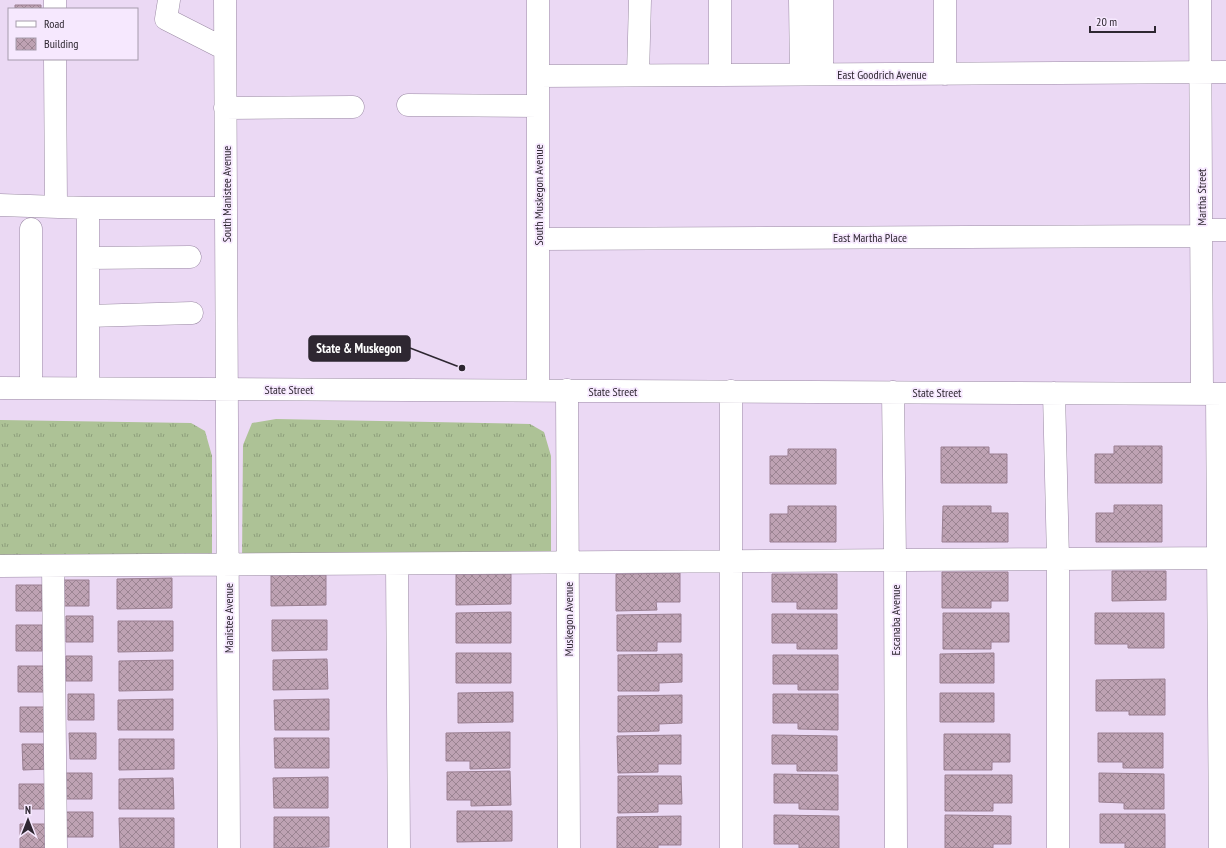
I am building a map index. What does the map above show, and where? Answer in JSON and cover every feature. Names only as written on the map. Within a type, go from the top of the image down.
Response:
[{"type":"street","points":[[169,0],[166,19],[225,49]]},
{"type":"street","name":"South Manistee Avenue","points":[[225,0],[227,389]]},
{"type":"street","name":"South Muskegon Avenue","points":[[538,0],[538,390]]},
{"type":"street","points":[[638,75],[640,0]]},
{"type":"street","points":[[720,0],[720,75]]},
{"type":"street","points":[[800,0],[811,74]]},
{"type":"street","points":[[811,74],[822,0]]},
{"type":"street","points":[[945,0],[946,74]]},
{"type":"street","name":"Martha Street","points":[[1200,0],[1201,233],[1215,394],[1222,558],[1220,848]]},
{"type":"street","points":[[55,60],[56,206]]},
{"type":"street","name":"East Goodrich Avenue","points":[[538,76],[1226,72]]},
{"type":"street","points":[[408,105],[538,106]]},
{"type":"street","points":[[225,108],[353,107]]},
{"type":"street","points":[[0,205],[88,208],[226,208]]},
{"type":"street","points":[[88,208],[88,388]]},
{"type":"street","points":[[31,229],[31,388]]},
{"type":"street","name":"East Martha Place","points":[[538,239],[1201,233],[1226,230]]},
{"type":"street","points":[[88,258],[190,257]]},
{"type":"street","points":[[88,316],[192,313]]},
{"type":"street","name":"State Street","points":[[0,388],[1215,394]]},
{"type":"street","name":"Manistee Avenue","points":[[227,389],[229,848]]},
{"type":"street","name":"Muskegon Avenue","points":[[567,390],[570,848]]},
{"type":"street","points":[[730,391],[730,848]]},
{"type":"street","name":"Escanaba Avenue","points":[[893,392],[896,848]]},
{"type":"street","points":[[1054,393],[1058,559],[1058,848]]},
{"type":"street","points":[[0,566],[1222,558]]},
{"type":"street","points":[[397,564],[399,848]]},
{"type":"street","points":[[53,566],[56,848]]},
{"type":"green space","points":[[276,419],[530,424],[544,432],[551,456],[551,562],[242,562],[243,445],[252,423]]},
{"type":"green space","points":[[0,420],[191,423],[205,431],[212,456],[212,561],[0,561]]},
{"type":"building","points":[[15,5],[41,5],[41,8],[15,8]]},
{"type":"building","points":[[1114,446],[1162,446],[1162,483],[1095,483],[1095,454],[1114,454]]},
{"type":"building","points":[[941,447],[989,447],[989,454],[1007,454],[1007,483],[941,483]]},
{"type":"building","points":[[788,449],[836,449],[836,484],[770,484],[770,456],[788,456]]},
{"type":"building","points":[[1114,505],[1162,505],[1162,542],[1096,542],[1096,513],[1114,513]]},
{"type":"building","points":[[788,506],[836,506],[836,542],[770,542],[770,514],[788,514]]},
{"type":"building","points":[[943,506],[991,506],[991,513],[1008,513],[1008,542],[942,542]]},
{"type":"building","points":[[1112,571],[1166,571],[1166,600],[1112,601]]},
{"type":"building","points":[[942,572],[1008,572],[1008,601],[991,601],[991,608],[942,608]]},
{"type":"building","points":[[680,573],[680,602],[656,602],[657,610],[616,611],[616,574]]},
{"type":"building","points":[[456,574],[511,574],[511,604],[456,605]]},
{"type":"building","points":[[772,574],[837,574],[837,609],[797,609],[797,602],[772,602]]},
{"type":"building","points":[[271,575],[326,575],[326,605],[271,606]]},
{"type":"building","points":[[172,578],[172,608],[117,609],[117,579]]},
{"type":"building","points":[[63,580],[89,580],[89,606],[63,606]]},
{"type":"building","points":[[16,585],[42,585],[42,611],[16,611]]},
{"type":"building","points":[[511,612],[511,643],[456,643],[456,613]]},
{"type":"building","points":[[943,613],[1009,613],[1009,642],[991,642],[991,649],[943,649]]},
{"type":"building","points":[[1095,613],[1164,613],[1164,648],[1128,648],[1128,644],[1095,644]]},
{"type":"building","points":[[681,614],[681,642],[657,642],[657,651],[617,651],[617,615]]},
{"type":"building","points":[[772,614],[837,614],[837,649],[797,649],[797,643],[772,643]]},
{"type":"building","points":[[66,616],[93,616],[93,642],[66,642]]},
{"type":"building","points":[[272,620],[327,620],[327,650],[272,651]]},
{"type":"building","points":[[118,621],[173,621],[173,651],[118,652]]},
{"type":"building","points":[[16,625],[42,625],[42,651],[16,651]]},
{"type":"building","points":[[456,653],[511,653],[511,683],[456,683]]},
{"type":"building","points":[[994,653],[994,683],[940,683],[940,654]]},
{"type":"building","points":[[682,654],[682,682],[659,683],[659,691],[618,691],[618,655]]},
{"type":"building","points":[[773,655],[838,655],[838,690],[798,690],[798,684],[773,684]]},
{"type":"building","points":[[66,656],[92,656],[92,681],[66,681]]},
{"type":"building","points":[[327,659],[328,689],[273,690],[273,660]]},
{"type":"building","points":[[173,660],[173,690],[119,691],[119,661]]},
{"type":"building","points":[[18,666],[44,666],[44,692],[18,692]]},
{"type":"building","points":[[1165,679],[1165,715],[1129,715],[1129,711],[1096,711],[1096,680]]},
{"type":"building","points":[[513,692],[513,722],[458,723],[458,693]]},
{"type":"building","points":[[940,693],[994,693],[994,722],[940,722]]},
{"type":"building","points":[[68,694],[94,694],[94,720],[68,720]]},
{"type":"building","points":[[773,694],[838,694],[838,730],[798,729],[798,723],[773,723]]},
{"type":"building","points":[[682,695],[682,723],[659,724],[659,731],[618,732],[618,696]]},
{"type":"building","points":[[173,699],[173,730],[118,730],[118,700]]},
{"type":"building","points":[[329,699],[329,730],[275,730],[274,700]]},
{"type":"building","points":[[20,707],[46,707],[46,732],[20,732]]},
{"type":"building","points":[[510,732],[510,768],[470,769],[470,761],[446,761],[446,733]]},
{"type":"building","points":[[69,733],[96,733],[96,759],[70,759]]},
{"type":"building","points":[[1098,733],[1163,733],[1163,768],[1123,768],[1123,762],[1098,762]]},
{"type":"building","points":[[944,734],[1010,734],[1010,762],[992,762],[992,770],[944,770]]},
{"type":"building","points":[[681,735],[681,764],[658,764],[658,772],[618,773],[617,736]]},
{"type":"building","points":[[772,735],[837,736],[837,771],[797,771],[797,764],[772,764]]},
{"type":"building","points":[[274,738],[329,738],[329,768],[275,768]]},
{"type":"building","points":[[119,739],[174,739],[174,769],[119,770]]},
{"type":"building","points":[[22,744],[49,744],[49,769],[23,770]]},
{"type":"building","points":[[510,771],[511,805],[471,806],[471,800],[447,800],[447,772]]},
{"type":"building","points":[[66,773],[92,773],[92,799],[66,799]]},
{"type":"building","points":[[1099,773],[1164,774],[1164,809],[1124,809],[1124,803],[1099,802]]},
{"type":"building","points":[[774,774],[838,775],[838,810],[799,809],[799,803],[774,803]]},
{"type":"building","points":[[945,775],[1012,775],[1012,803],[993,803],[993,811],[945,811]]},
{"type":"building","points":[[618,776],[681,776],[682,804],[658,804],[658,812],[618,813]]},
{"type":"building","points":[[328,777],[328,808],[274,808],[273,778]]},
{"type":"building","points":[[173,778],[174,809],[119,809],[119,779]]},
{"type":"building","points":[[19,784],[45,784],[46,809],[19,809]]},
{"type":"building","points":[[457,811],[512,811],[512,841],[457,842]]},
{"type":"building","points":[[66,812],[93,812],[93,837],[66,837]]},
{"type":"building","points":[[1100,814],[1165,814],[1165,848],[1125,848],[1125,843],[1100,843]]},
{"type":"building","points":[[774,815],[839,816],[839,848],[799,848],[799,844],[774,844]]},
{"type":"building","points":[[945,815],[1011,816],[1011,844],[993,844],[993,848],[945,848]]},
{"type":"building","points":[[681,816],[681,845],[658,845],[658,848],[617,848],[617,817]]},
{"type":"building","points":[[274,817],[329,817],[329,847],[274,848]]},
{"type":"building","points":[[119,818],[174,818],[174,848],[120,848]]},
{"type":"building","points":[[20,824],[46,824],[46,848],[20,848]]},
{"type":"place","name":"State & Muskegon","points":[[462,368]]}]
